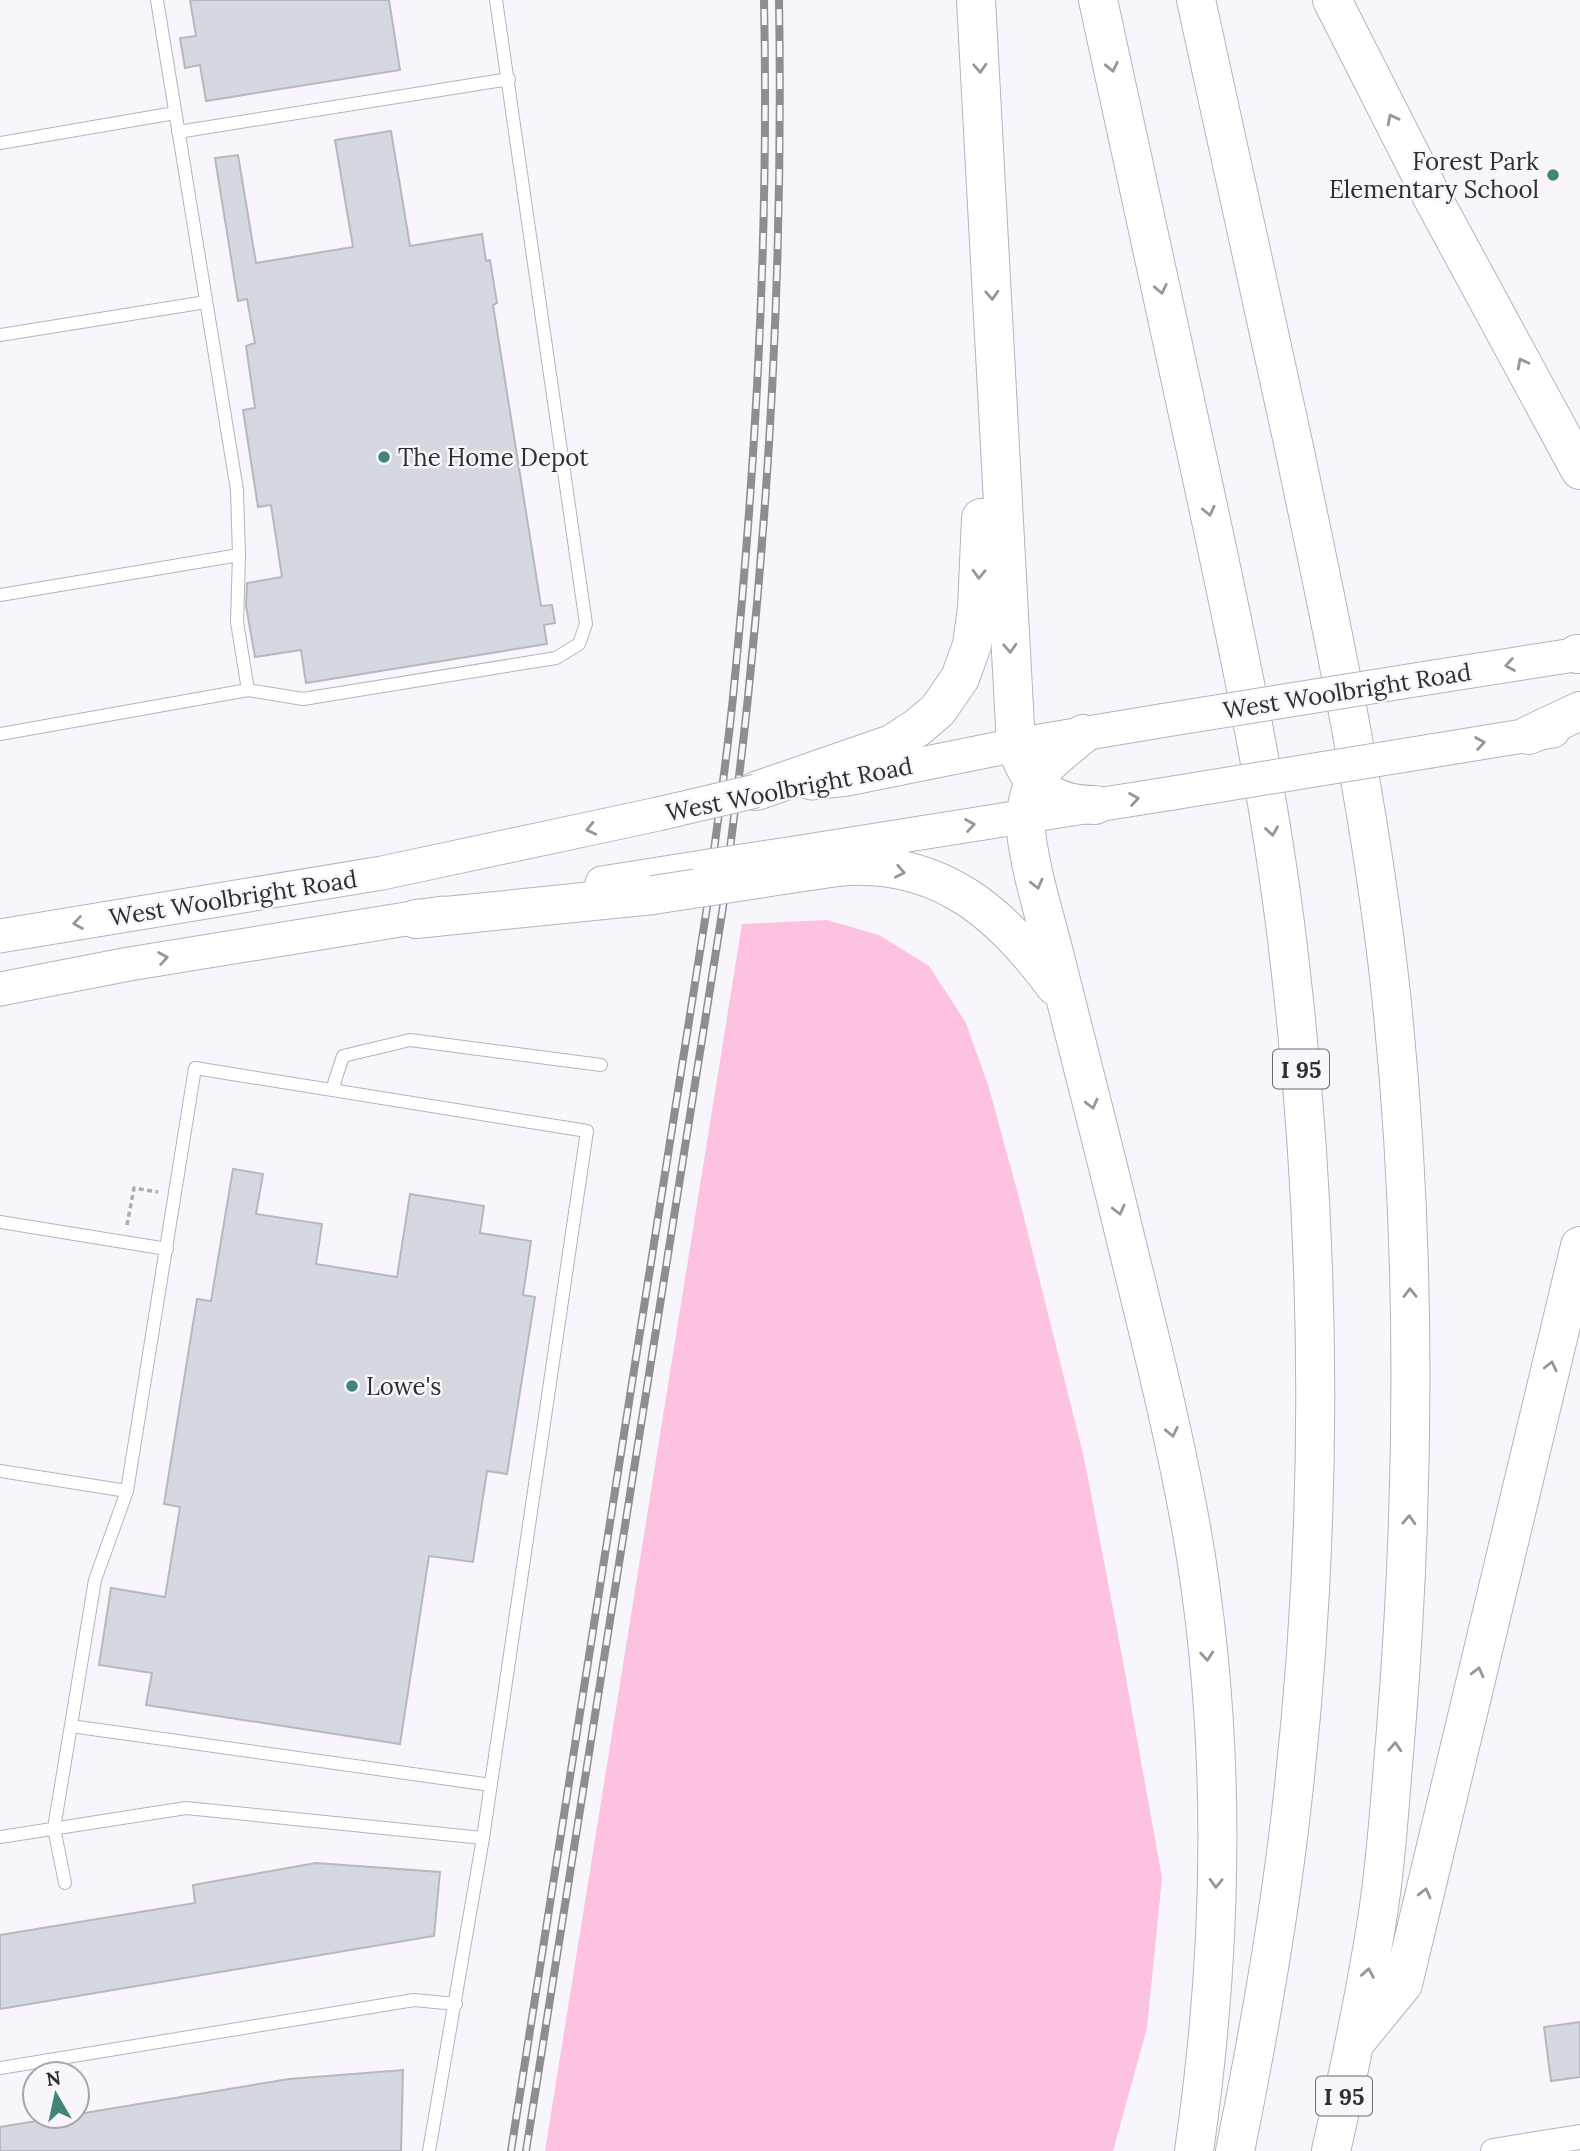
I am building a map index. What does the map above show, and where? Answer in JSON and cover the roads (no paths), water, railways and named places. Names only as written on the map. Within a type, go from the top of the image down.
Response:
[{"type":"highway","points":[[976,0],[1016,745],[1029,799],[1028,848],[1170,1422],[1191,1529],[1206,1636],[1217,1836],[1213,1964],[1194,2151]]},
{"type":"highway","name":"I 95","points":[[1098,0],[1226,585],[1255,732],[1290,960],[1310,1187],[1315,1417],[1307,1644],[1293,1797],[1275,1935],[1236,2151]]},
{"type":"highway","name":"I 95","points":[[1196,0],[1336,647],[1371,849],[1397,1065],[1409,1281],[1410,1510],[1391,1810],[1377,1921],[1356,2040],[1331,2151]]},
{"type":"highway","points":[[1332,0],[1431,195],[1580,470]]},
{"type":"highway","points":[[755,791],[796,781],[876,751],[905,737],[938,710],[960,678],[972,645],[977,608],[994,335]]},
{"type":"highway","points":[[1529,735],[1580,711]]},
{"type":"highway","points":[[1029,799],[1040,770],[1083,734]]},
{"type":"highway","points":[[1029,799],[1040,789],[1064,801],[1095,805]]},
{"type":"highway","points":[[416,919],[783,865],[865,867],[908,873],[950,887],[984,907],[1032,955],[1065,999]]},
{"type":"highway","points":[[1356,2040],[1403,1984],[1580,1246]]},
{"type":"main road","name":"West Woolbright Road","points":[[796,781],[847,779],[1016,745],[1160,720],[1579,654]]},
{"type":"main road","points":[[1095,805],[1580,727]]},
{"type":"main road","name":"West Woolbright Road","points":[[0,936],[382,873],[755,791]]},
{"type":"main road","points":[[783,865],[1029,799]]},
{"type":"main road","name":"West Woolbright Road","points":[[0,989],[129,964],[416,919]]},
{"type":"street","points":[[1493,2151],[1580,2137]]},
{"type":"lane","points":[[157,0],[237,490],[237,622],[248,690]]},
{"type":"lane","points":[[0,734],[248,690],[303,699],[556,658],[579,644],[586,624],[496,0]]},
{"type":"lane","points":[[178,132],[509,79]]},
{"type":"lane","points":[[0,143],[175,113]]},
{"type":"lane","points":[[0,335],[206,302]]},
{"type":"lane","points":[[0,595],[239,555]]},
{"type":"lane","points":[[332,1090],[343,1056],[410,1040],[601,1065]]},
{"type":"lane","points":[[65,1883],[54,1828],[95,1580],[127,1491],[195,1068],[587,1131],[483,1838],[429,2151]]},
{"type":"lane","points":[[0,1222],[167,1249]]},
{"type":"lane","points":[[0,1471],[127,1491]]},
{"type":"lane","points":[[71,1726],[491,1785]]},
{"type":"lane","points":[[0,1837],[186,1808],[483,1838]]},
{"type":"lane","points":[[0,2068],[414,2000],[456,2004]]},
{"type":"railway","points":[[511,2151],[707,907],[730,723],[748,523],[759,349],[764,175],[764,0]]},
{"type":"railway","points":[[526,2151],[723,907],[742,750],[764,523],[774,349],[779,175],[779,0]]},
{"type":"place","name":"Forest Park Elementary School","points":[[1553,175]]},
{"type":"place","name":"The Home Depot","points":[[384,457]]},
{"type":"place","name":"Lowe's","points":[[352,1386]]}]
